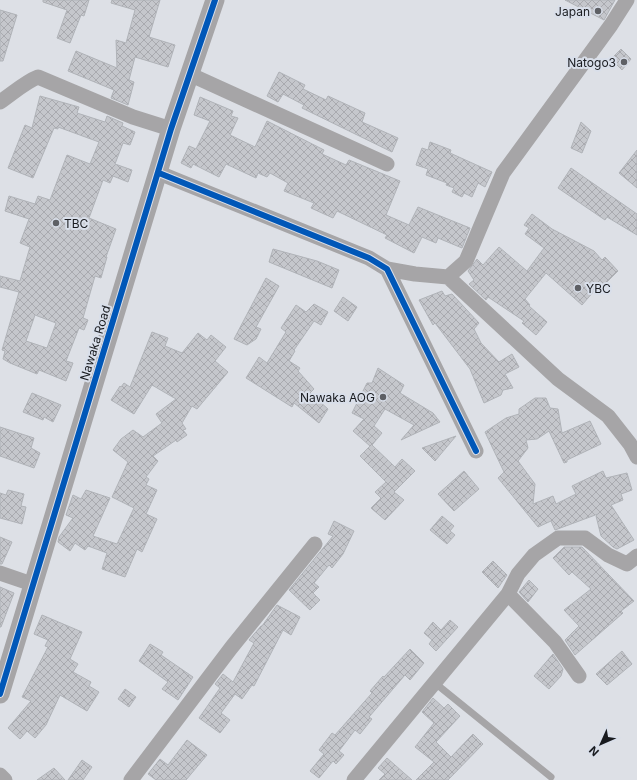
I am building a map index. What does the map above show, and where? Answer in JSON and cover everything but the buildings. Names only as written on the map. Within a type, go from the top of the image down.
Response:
[{"type":"street","name":"Nawaka Road","points":[[0,694],[32,584],[159,173],[171,128],[215,0]]},
{"type":"street","points":[[448,277],[466,261],[503,173],[611,25],[627,0]]},
{"type":"street","points":[[189,74],[388,164]]},
{"type":"street","points":[[0,102],[29,80],[38,77],[133,117],[171,128]]},
{"type":"street","points":[[159,173],[369,258],[387,269],[415,274],[448,277],[558,379],[608,416],[637,457]]},
{"type":"street","points":[[387,269],[476,452]]},
{"type":"street","points":[[354,780],[508,594],[518,574],[534,555],[558,538],[585,538],[608,555],[627,564],[637,556]]},
{"type":"street","points":[[131,780],[231,648],[315,544]]},
{"type":"street","points":[[0,573],[32,584]]},
{"type":"street","points":[[508,594],[555,642],[579,676]]},
{"type":"street","points":[[0,775],[5,780]]},
{"type":"lane","points":[[435,683],[551,776]]},
{"type":"cycle path","points":[[0,694],[171,129],[215,0]]},
{"type":"cycle path","points":[[159,173],[369,258],[387,269],[476,451]]},
{"type":"place","name":"Japan","points":[[598,11]]},
{"type":"place","name":"Natogo3","points":[[624,62]]},
{"type":"place","name":"TBC","points":[[56,223]]},
{"type":"place","name":"YBC","points":[[578,288]]},
{"type":"place","name":"Nawaka AOG","points":[[383,397]]}]
